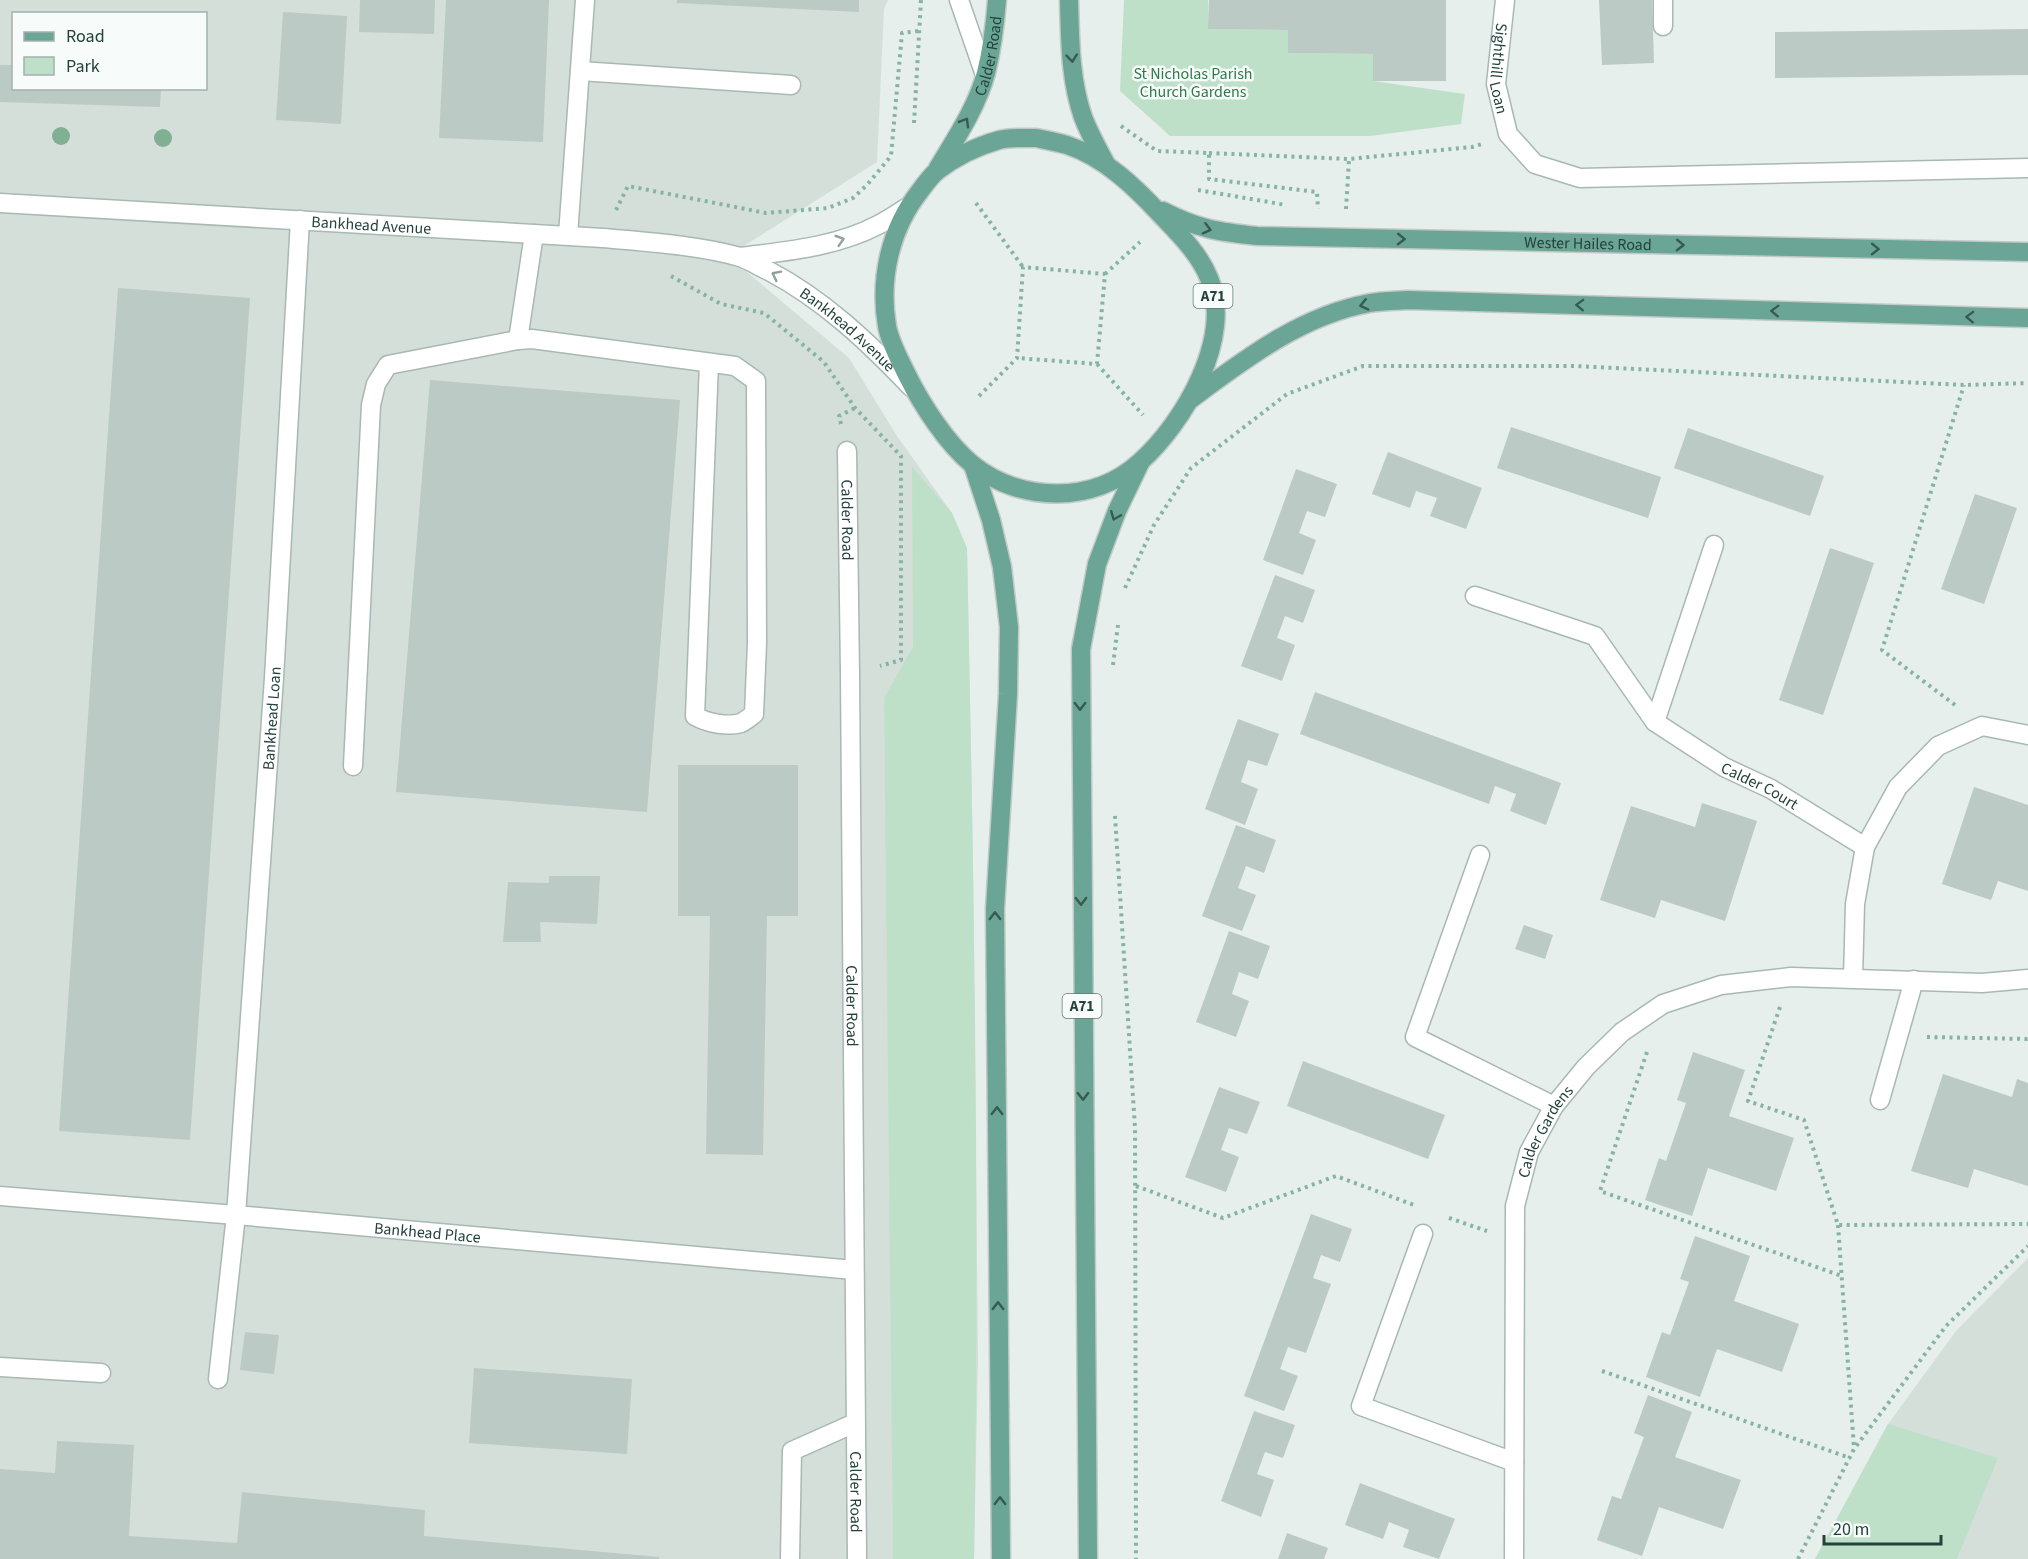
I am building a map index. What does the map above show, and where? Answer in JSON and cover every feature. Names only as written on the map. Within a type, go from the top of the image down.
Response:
[{"type":"main road","name":"Calder Road","points":[[935,172],[971,111],[986,75],[995,28],[997,0]]},
{"type":"main road","name":"A71","points":[[1069,0],[1075,84],[1083,118],[1106,164]]},
{"type":"main road","name":"A71","points":[[1088,1559],[1080,649],[1097,564],[1117,511],[1140,463],[1167,432],[1189,400],[1208,360],[1215,330],[1215,301],[1209,277],[1188,245],[1153,206],[1106,164],[1068,145],[1036,138],[1001,140],[968,152],[935,172],[906,208],[886,268],[884,296],[888,329],[916,393],[940,429],[973,465],[999,480],[1028,491],[1060,495],[1091,490],[1112,481],[1140,463]]},
{"type":"main road","name":"Wester Hailes Road","points":[[1153,206],[1189,224],[1219,232],[1257,236],[2028,252]]},
{"type":"main road","points":[[1189,400],[1234,367],[1291,331],[1328,314],[1379,302],[1407,300],[2028,318]]},
{"type":"main road","name":"A71","points":[[973,465],[991,520],[1002,567],[1009,627],[1008,694],[995,909],[1001,1559]]},
{"type":"street","points":[[568,235],[585,0]]},
{"type":"street","points":[[959,0],[986,75]]},
{"type":"street","name":"Sighthill Loan","points":[[1505,0],[1496,84],[1508,134]]},
{"type":"street","points":[[1663,0],[1663,26]]},
{"type":"street","points":[[580,71],[790,85]]},
{"type":"street","points":[[1508,134],[1535,164],[1580,178],[2028,168]]},
{"type":"street","name":"Bankhead Avenue","points":[[0,203],[603,237],[679,246],[741,257],[786,280],[819,301],[875,350],[916,393]]},
{"type":"street","name":"Bankhead Avenue","points":[[741,257],[815,247],[845,239],[878,225],[906,208]]},
{"type":"street","name":"Bankhead Loan","points":[[219,1379],[236,1215],[274,678],[300,220]]},
{"type":"street","points":[[518,340],[534,234]]},
{"type":"street","points":[[353,766],[371,405],[376,384],[388,365],[518,340],[532,339],[735,366],[756,381],[757,643],[754,714],[742,723],[726,724],[705,721],[695,716],[709,363]]},
{"type":"street","name":"Calder Road","points":[[847,452],[857,1559]]},
{"type":"street","points":[[1655,722],[1714,544]]},
{"type":"street","name":"Calder Court","points":[[1475,596],[1595,636],[1655,722],[1724,767],[1772,789],[1865,847]]},
{"type":"street","points":[[1853,978],[1856,904],[1865,847],[1898,787],[1938,746],[1982,726],[2028,735]]},
{"type":"street","points":[[1480,855],[1415,1037],[1554,1106]]},
{"type":"street","name":"Calder Gardens","points":[[1514,1559],[1515,1206],[1529,1152],[1554,1106],[1586,1067],[1622,1032],[1664,1004],[1721,985],[1791,977],[1982,983],[2028,980]]},
{"type":"street","points":[[1880,1100],[1914,980]]},
{"type":"street","name":"Bankhead Place","points":[[0,1196],[854,1270]]},
{"type":"street","points":[[1423,1234],[1361,1406],[1514,1462]]},
{"type":"street","points":[[0,1367],[100,1373]]},
{"type":"street","points":[[790,1559],[792,1451],[855,1423]]},
{"type":"path","points":[[914,123],[921,0]]},
{"type":"path","points":[[603,237],[628,186],[766,213],[828,208],[853,198],[867,186],[891,156],[902,33],[918,31]]},
{"type":"path","points":[[1117,118],[1122,127],[1157,151],[1349,159],[1472,147],[1508,134]]},
{"type":"path","points":[[1209,153],[1209,179],[1317,192],[1318,210],[1307,208]]},
{"type":"path","points":[[1345,211],[1349,159]]},
{"type":"path","points":[[1198,190],[1296,206]]},
{"type":"path","points":[[976,203],[1023,267],[1017,358],[979,396]]},
{"type":"path","points":[[1097,364],[1105,274],[1140,242]]},
{"type":"path","points":[[1023,267],[1105,274]]},
{"type":"path","points":[[720,304],[764,313],[824,362],[855,408],[901,456],[902,660],[850,674]]},
{"type":"path","points":[[1017,358],[1097,364],[1143,415]]},
{"type":"path","points":[[1123,593],[1154,525],[1191,468],[1287,394],[1362,366],[1574,366],[1964,385],[2028,383]]},
{"type":"path","points":[[1964,385],[1882,651],[1982,726]]},
{"type":"path","points":[[1113,674],[1120,616]]},
{"type":"path","points":[[1114,805],[1135,1128],[1136,1559]]},
{"type":"path","points":[[1791,977],[1748,1101],[1804,1120],[1838,1225],[1854,1449]]},
{"type":"path","points":[[1664,1004],[1600,1191],[1842,1276]]},
{"type":"path","points":[[1899,1036],[2028,1039]]},
{"type":"path","points":[[1136,1186],[1223,1218],[1336,1176],[1421,1208]]},
{"type":"path","points":[[1442,1215],[1484,1231],[1515,1228]]},
{"type":"path","points":[[1838,1225],[2028,1224]]},
{"type":"path","points":[[1797,1559],[1854,1449],[1946,1326],[2028,1246]]},
{"type":"path","points":[[1602,1371],[1850,1458]]},
{"type":"shaded area","points":[[0,0],[888,0],[884,9],[877,162],[728,256],[849,358],[897,436],[952,513],[967,548],[978,1359],[974,1559],[0,1559]]},
{"type":"shaded area","points":[[2028,1258],[2028,1559],[1815,1559],[1888,1424],[1956,1331]]},
{"type":"green space","name":"St Nicholas Parish Church Gardens","points":[[1124,0],[1208,0],[1209,29],[1288,30],[1288,53],[1373,54],[1373,81],[1465,94],[1461,124],[1370,136],[1170,136],[1120,91]]},
{"type":"green space","points":[[912,467],[952,513],[967,548],[976,1180],[974,1559],[893,1559],[884,698],[913,647]]},
{"type":"green space","points":[[1888,1424],[1998,1458],[1957,1559],[1815,1559]]},
{"type":"building","points":[[360,0],[435,0],[434,34],[359,32]]},
{"type":"building","points":[[446,0],[549,0],[543,142],[439,138]]},
{"type":"building","points":[[677,0],[859,0],[859,12],[677,3]]},
{"type":"building","points":[[1209,0],[1446,0],[1446,81],[1373,81],[1373,54],[1288,53],[1288,30],[1208,29]]},
{"type":"building","points":[[1599,0],[1652,0],[1654,63],[1602,65]]},
{"type":"building","points":[[283,12],[347,16],[341,124],[276,120]]},
{"type":"building","points":[[2028,29],[2028,75],[1775,78],[1775,32]]},
{"type":"building","points":[[0,65],[12,65],[12,90],[161,90],[160,107],[0,102]]},
{"type":"building","points":[[118,288],[250,298],[190,1140],[59,1131]]},
{"type":"building","points":[[430,380],[680,400],[647,812],[396,792]]},
{"type":"building","points":[[1511,427],[1661,477],[1648,518],[1497,468]]},
{"type":"building","points":[[1688,428],[1824,476],[1810,516],[1674,468]]},
{"type":"building","points":[[1388,452],[1482,488],[1466,529],[1430,516],[1437,498],[1416,491],[1410,508],[1372,494]]},
{"type":"building","points":[[1296,469],[1337,484],[1325,517],[1307,511],[1299,533],[1316,540],[1303,575],[1263,560]]},
{"type":"building","points":[[1975,494],[2017,508],[1984,604],[1941,589]]},
{"type":"building","points":[[1830,548],[1874,563],[1823,715],[1779,700]]},
{"type":"building","points":[[1275,575],[1315,590],[1303,623],[1285,616],[1277,638],[1295,645],[1282,681],[1241,666]]},
{"type":"building","points":[[1315,692],[1561,783],[1546,825],[1510,811],[1516,794],[1495,786],[1489,804],[1300,734]]},
{"type":"building","points":[[1238,719],[1279,734],[1267,766],[1248,760],[1241,782],[1258,789],[1245,825],[1205,809]]},
{"type":"building","points":[[678,765],[798,765],[798,916],[767,916],[763,1155],[706,1154],[710,916],[678,916]]},
{"type":"building","points":[[1974,787],[2028,805],[2028,891],[1998,881],[1991,900],[1942,884]]},
{"type":"building","points":[[1702,803],[1757,821],[1725,921],[1661,900],[1655,918],[1600,900],[1631,806],[1695,827]]},
{"type":"building","points":[[1236,825],[1276,840],[1264,873],[1246,866],[1238,888],[1256,895],[1242,931],[1202,916]]},
{"type":"building","points":[[549,876],[600,876],[597,924],[540,922],[541,942],[503,942],[508,882],[549,883]]},
{"type":"building","points":[[1524,925],[1553,935],[1545,959],[1515,949]]},
{"type":"building","points":[[1229,931],[1270,946],[1258,979],[1239,972],[1232,994],[1249,1001],[1236,1037],[1196,1022]]},
{"type":"building","points":[[1693,1052],[1745,1070],[1729,1116],[1794,1138],[1776,1191],[1708,1168],[1692,1216],[1645,1200],[1659,1158],[1666,1161],[1686,1103],[1677,1100]]},
{"type":"building","points":[[1303,1061],[1445,1115],[1428,1159],[1287,1106]]},
{"type":"building","points":[[1943,1074],[2012,1097],[2017,1079],[2028,1083],[2028,1186],[1974,1169],[1968,1188],[1911,1171]]},
{"type":"building","points":[[1219,1087],[1260,1102],[1247,1134],[1229,1128],[1221,1150],[1239,1157],[1226,1192],[1185,1177]]},
{"type":"building","points":[[1311,1214],[1352,1229],[1340,1262],[1321,1255],[1313,1278],[1331,1284],[1306,1353],[1288,1347],[1280,1369],[1298,1376],[1284,1411],[1244,1396]]},
{"type":"building","points":[[1695,1236],[1750,1256],[1734,1301],[1799,1324],[1782,1372],[1717,1349],[1700,1397],[1646,1377],[1662,1332],[1670,1335],[1689,1282],[1680,1279]]},
{"type":"building","points":[[245,1332],[279,1335],[274,1374],[240,1370]]},
{"type":"building","points":[[474,1368],[632,1379],[627,1454],[469,1443]]},
{"type":"building","points":[[1648,1395],[1692,1412],[1675,1457],[1741,1480],[1723,1529],[1659,1507],[1642,1556],[1597,1540],[1612,1496],[1621,1499],[1644,1437],[1634,1433]]},
{"type":"building","points":[[1254,1411],[1295,1425],[1283,1458],[1265,1452],[1257,1474],[1274,1480],[1261,1517],[1221,1501]]},
{"type":"building","points":[[57,1441],[134,1445],[129,1536],[237,1543],[242,1492],[425,1510],[424,1536],[659,1557],[659,1559],[0,1559],[0,1469],[55,1473]]},
{"type":"building","points":[[1360,1483],[1455,1519],[1439,1559],[1403,1547],[1409,1530],[1389,1522],[1383,1539],[1345,1525]]},
{"type":"building","points":[[1287,1533],[1328,1548],[1324,1559],[1278,1559]]}]
